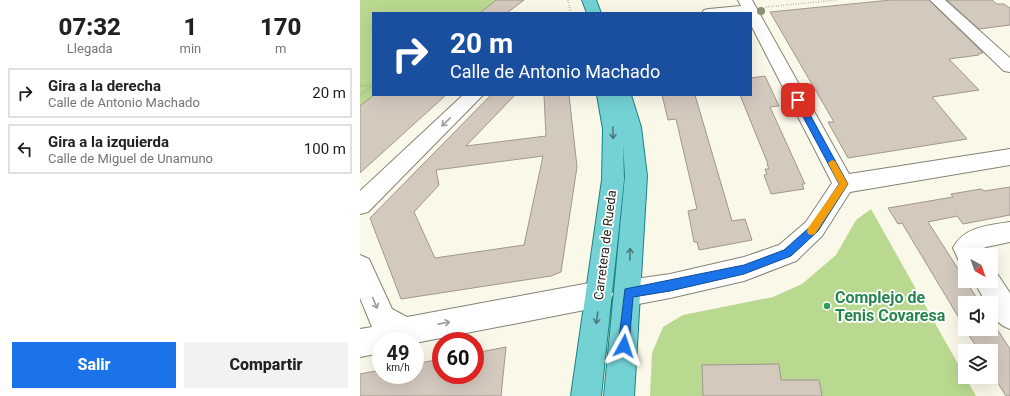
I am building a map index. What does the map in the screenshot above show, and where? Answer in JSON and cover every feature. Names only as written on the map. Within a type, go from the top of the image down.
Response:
[{"type":"main road","points":[[576,4],[592,12]]},
{"type":"main road","name":"Carretera de Rueda","points":[[586,396],[600,294],[613,180],[614,129],[606,96]]},
{"type":"main road","name":"Carretera de Rueda","points":[[619,396],[636,176],[631,127],[622,96]]},
{"type":"street","points":[[936,0],[1010,67]]},
{"type":"street","points":[[714,12],[752,5],[843,184]]},
{"type":"street","points":[[360,205],[473,96]]},
{"type":"street","points":[[628,293],[670,286],[744,269],[787,253],[814,228],[843,184],[1010,157]]},
{"type":"street","points":[[965,248],[977,238],[1010,232]]},
{"type":"street","points":[[360,267],[382,318],[405,331]]},
{"type":"street","points":[[992,288],[1010,316]]},
{"type":"street","points":[[360,343],[381,339],[405,331],[600,294]]},
{"type":"path","points":[[752,5],[837,0]]},
{"type":"path","points":[[360,86],[372,85]]},
{"type":"path","points":[[360,95],[372,86]]},
{"type":"green space","points":[[360,0],[496,0],[481,12],[372,12],[373,96],[360,106]]},
{"type":"green space","name":"Complejo de Tenis Covaresa","points":[[871,209],[958,364],[958,384],[969,384],[976,396],[650,396],[652,353],[663,327],[683,315],[773,297],[802,284],[836,255],[856,220]]},
{"type":"building","points":[[496,0],[524,0],[508,12],[481,12]]},
{"type":"building","points":[[891,0],[929,0],[983,53],[978,54],[979,55],[949,59],[979,90],[932,97],[967,139],[848,158],[828,122],[834,122],[770,12]]},
{"type":"building","points":[[947,0],[992,0],[997,4],[1004,4],[1010,8],[1010,25],[979,29]]},
{"type":"building","points":[[765,76],[779,106],[770,107],[805,184],[802,184],[804,189],[771,194],[764,175],[767,174],[765,169],[769,169],[768,164],[740,96],[752,96],[752,78]]},
{"type":"building","points":[[373,96],[445,96],[360,173],[360,106]]},
{"type":"building","points":[[490,96],[514,96],[466,146],[546,136],[544,96],[569,96],[577,167],[561,272],[551,276],[401,299],[370,218]],"holes":[[[543,156],[524,245],[435,258],[414,212],[439,185],[436,170]]]},
{"type":"building","points":[[662,96],[695,96],[732,221],[745,219],[752,240],[699,250],[697,242],[694,242],[688,211],[697,209],[676,119],[668,120]]},
{"type":"building","points":[[1010,187],[1010,215],[963,224],[957,216],[928,222],[958,269],[958,288],[970,288],[976,296],[958,296],[958,316],[902,223],[898,224],[888,208],[953,197],[951,194],[981,189],[984,191]]},
{"type":"building","points":[[998,331],[1010,349],[1010,396],[1006,396],[998,383],[998,344],[975,344],[969,336],[998,336]]},
{"type":"building","points":[[506,347],[501,396],[360,396],[360,374],[372,372],[372,384],[424,384],[424,362],[432,361],[432,384],[484,384],[484,351]]},
{"type":"building","points":[[779,364],[781,380],[819,380],[822,396],[703,396],[702,365]]},
{"type":"slow traffic","points":[[812,231],[843,184],[832,163]]},
{"type":"place","name":"Complejo de Tenis Covaresa","points":[[827,306]]},
{"type":"route","points":[[624,346],[628,293],[670,286],[744,269],[787,253],[814,228],[843,184],[798,100]]}]
